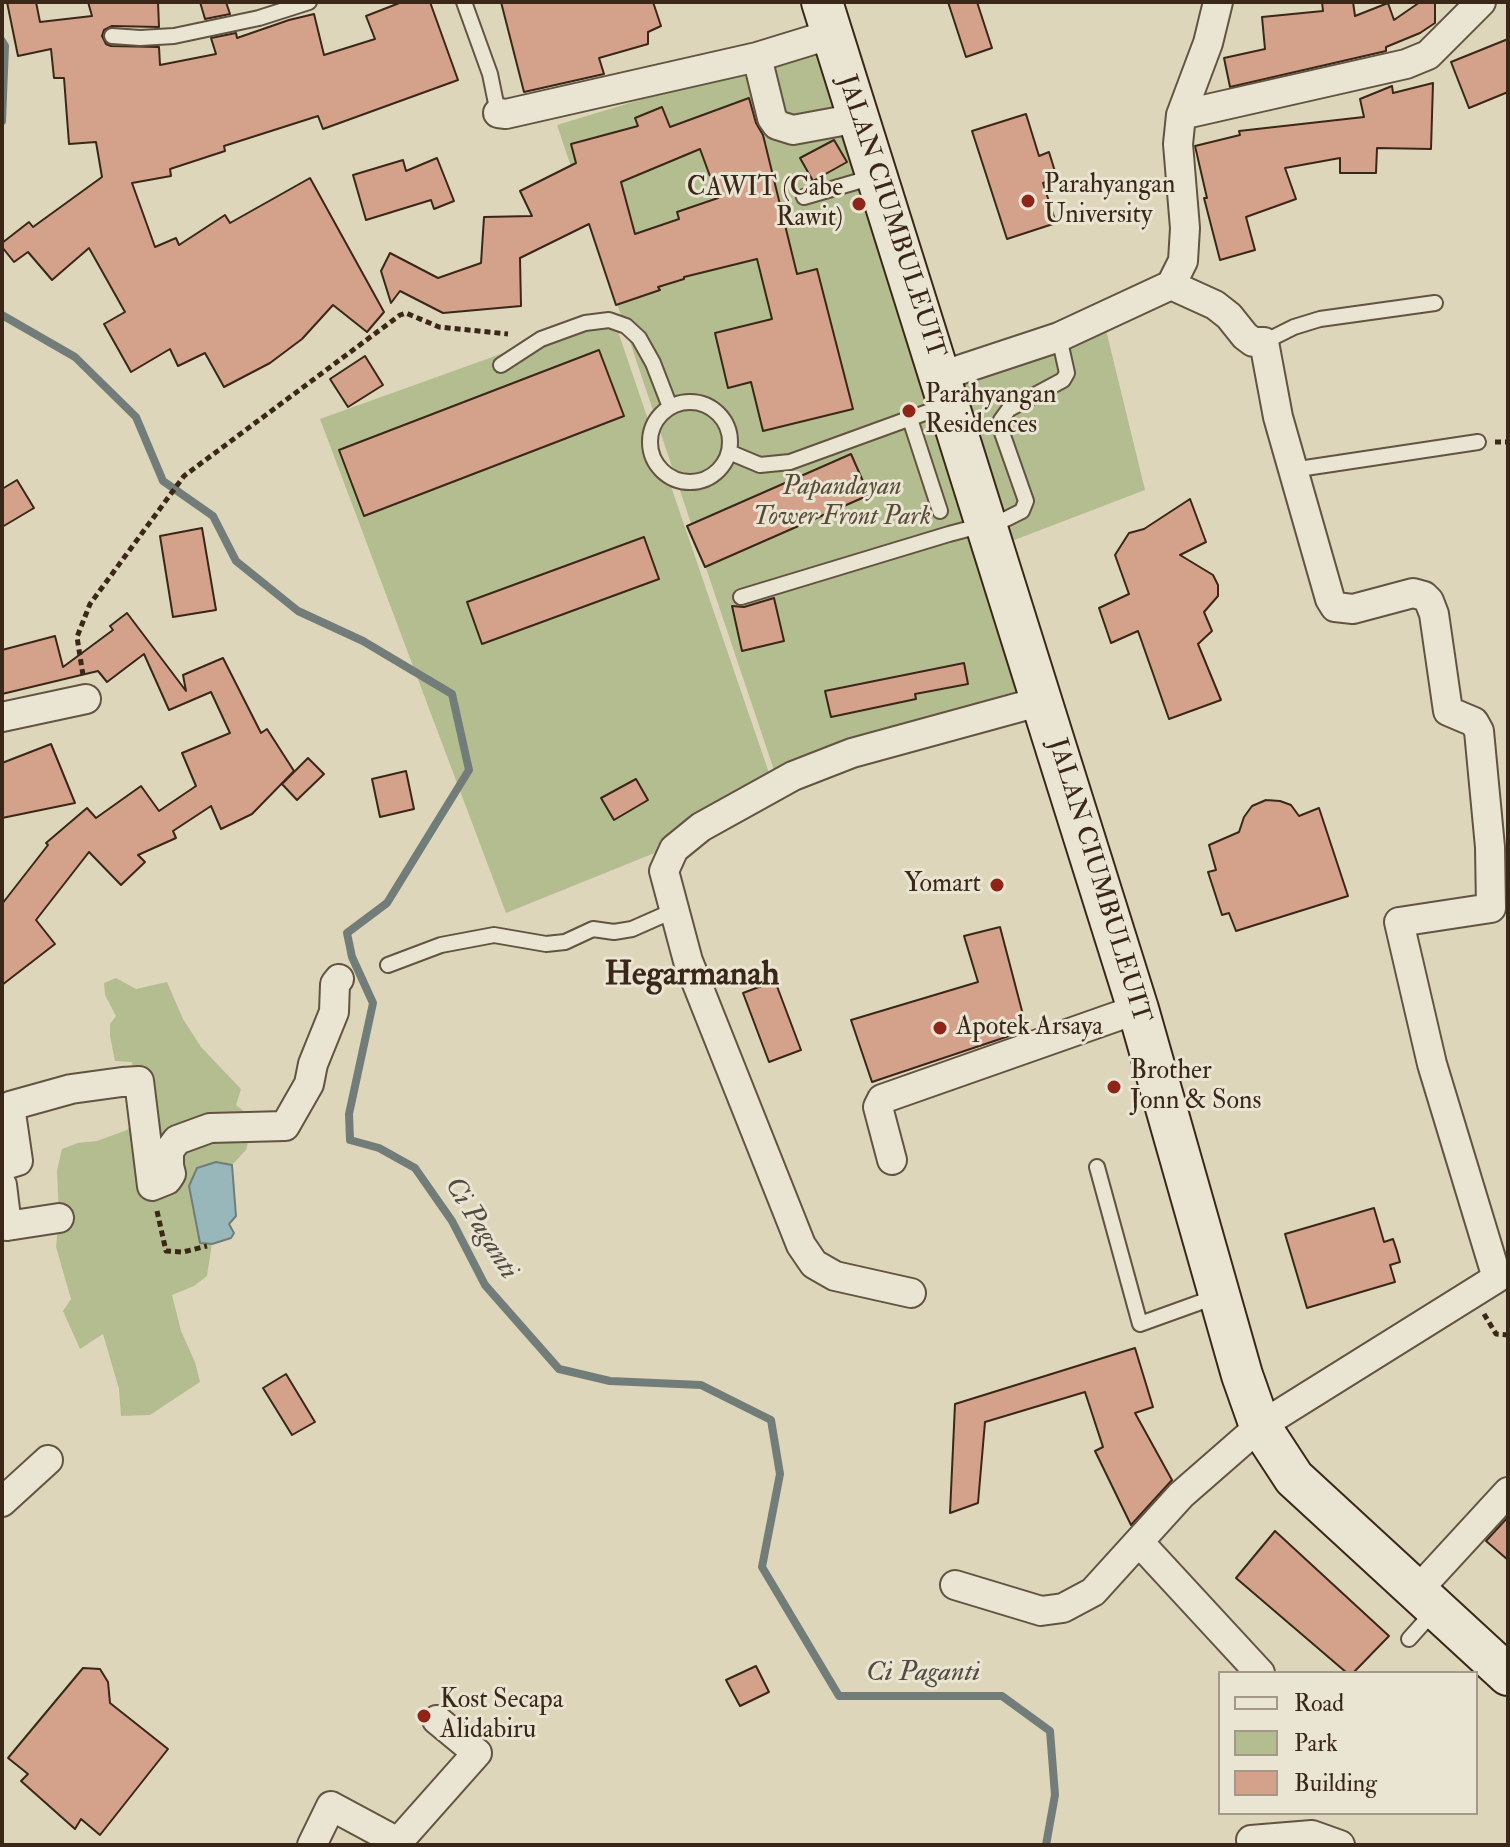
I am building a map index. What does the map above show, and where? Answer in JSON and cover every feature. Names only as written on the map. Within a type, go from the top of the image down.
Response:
[{"type":"main road","name":"JALAN CIUMBULEUIT","points":[[832,16],[858,118],[1138,1009],[1260,1426],[1294,1478],[1420,1614],[1508,1675]]},
{"type":"street","points":[[945,390],[1171,285],[1183,261],[1185,228],[1178,144],[1181,115],[1208,43],[1218,2]]},
{"type":"street","points":[[1181,115],[1406,64],[1428,55],[1481,2]]},
{"type":"street","points":[[498,113],[506,114],[757,57],[832,16]]},
{"type":"street","points":[[757,57],[772,118],[777,125],[793,130],[858,118]]},
{"type":"street","points":[[955,1585],[1041,1611],[1052,1611],[1093,1592],[1181,1495],[1260,1426],[1502,1276],[1432,1064],[1399,922],[1491,908],[1490,847],[1479,731],[1474,722],[1448,711],[1434,614],[1424,596],[1413,593],[1353,609],[1335,607],[1292,470],[1270,383],[1264,342],[1253,342],[1245,336],[1229,316],[1215,305],[1171,285]]},
{"type":"street","points":[[2,717],[86,699]]},
{"type":"street","points":[[911,1293],[835,1276],[814,1264],[801,1245],[688,961],[664,871],[674,849],[701,827],[793,776],[852,753],[1042,701]]},
{"type":"street","points":[[2,1166],[18,1161],[6,1112],[71,1089],[139,1081],[152,1186],[167,1180],[171,1174],[169,1151],[177,1140],[210,1128],[285,1126],[309,1084],[313,1064],[334,1012],[335,984],[339,979]]},
{"type":"street","points":[[892,1160],[878,1107],[882,1099],[1138,1009]]},
{"type":"street","points":[[2,1185],[5,1226],[59,1218]]},
{"type":"street","points":[[2,1502],[48,1460]]},
{"type":"street","points":[[1420,1614],[1508,1492]]},
{"type":"street","points":[[1139,1542],[1258,1671]]},
{"type":"street","points":[[312,1845],[331,1806],[398,1842],[477,1753],[437,1720]]},
{"type":"street","points":[[1251,1840],[1312,1835],[1340,1845]]},
{"type":"lane","points":[[112,36],[174,36],[259,18],[309,2]]},
{"type":"lane","points":[[464,2],[490,74],[498,113]]},
{"type":"lane","points":[[804,197],[877,176]]},
{"type":"lane","points":[[1264,342],[1294,327],[1320,319],[1435,303]]},
{"type":"lane","points":[[501,365],[541,339],[585,323],[609,320],[626,326],[639,338],[670,407]]},
{"type":"lane","points":[[741,597],[1006,519],[1025,507],[1026,501],[1000,427],[1001,420],[1009,409],[1063,380],[1067,373],[1059,337]]},
{"type":"lane","points":[[729,452],[760,465],[790,462],[910,419],[945,390]]},
{"type":"lane","points":[[685,402],[701,403],[715,410],[725,422],[730,437],[729,452],[722,466],[710,477],[695,482],[679,481],[666,474],[655,462],[650,447],[651,431],[658,417],[670,407],[685,402]]},
{"type":"lane","points":[[910,419],[940,511]]},
{"type":"lane","points":[[1292,470],[1478,442]]},
{"type":"lane","points":[[388,965],[441,945],[494,935],[546,944],[565,942],[593,929],[614,932],[632,929],[675,910]]},
{"type":"lane","points":[[1097,1167],[1140,1324],[1220,1296]]},
{"type":"path","points":[[86,699],[77,637],[90,604],[184,476],[400,315],[406,313],[439,327],[541,339]]},
{"type":"path","points":[[152,1186],[166,1251],[183,1252],[207,1246]]},
{"type":"green space","name":"Papandayan Tower Front Park","points":[[827,43],[937,387],[1106,330],[1145,490],[983,552],[1030,693],[776,776],[557,125]]},
{"type":"green space","points":[[612,314],[769,773],[657,852],[506,913],[320,419]]},
{"type":"green space","points":[[116,978],[136,989],[167,982],[183,1019],[201,1047],[241,1089],[236,1105],[254,1119],[246,1150],[232,1165],[216,1162],[197,1225],[200,1243],[212,1244],[207,1276],[194,1286],[172,1295],[181,1331],[200,1382],[150,1415],[121,1416],[119,1389],[103,1334],[80,1349],[63,1311],[71,1299],[56,1247],[59,1218],[57,1171],[62,1149],[127,1130],[139,1115],[132,1062],[115,1061],[110,1036],[110,1024],[116,1016],[105,995],[104,983]]},
{"type":"water","points":[[216,1162],[232,1165],[236,1216],[229,1224],[234,1233],[231,1238],[212,1244],[200,1243],[189,1186],[197,1168]]},
{"type":"building","points":[[7,2],[36,2],[40,22],[92,16],[88,2],[158,2],[159,27],[112,26],[104,30],[102,36],[111,46],[159,47],[160,65],[216,54],[211,38],[236,33],[237,38],[314,14],[324,55],[375,39],[366,16],[402,2],[430,2],[458,80],[323,129],[318,116],[224,146],[225,151],[170,169],[171,176],[132,183],[155,247],[176,238],[179,245],[225,215],[230,223],[310,178],[384,312],[367,332],[333,305],[302,339],[270,363],[224,387],[205,353],[178,366],[170,349],[131,372],[104,324],[125,312],[89,248],[52,280],[28,252],[14,262],[2,247],[2,243],[29,222],[33,227],[102,177],[96,142],[69,144],[64,78],[54,78],[51,49],[18,56]]},
{"type":"building","points":[[200,2],[226,2],[230,14],[205,19]]},
{"type":"building","points":[[501,2],[653,2],[661,26],[648,32],[648,44],[599,58],[604,74],[524,92]]},
{"type":"building","points":[[948,2],[977,2],[992,48],[966,57]]},
{"type":"building","points":[[1322,2],[1353,2],[1355,16],[1388,3],[1394,20],[1420,2],[1435,2],[1435,23],[1386,47],[1386,51],[1230,87],[1224,58],[1265,49],[1262,17],[1323,11]]},
{"type":"building","points":[[1508,39],[1508,92],[1469,108],[1451,62]]},
{"type":"building","points":[[1433,83],[1431,149],[1377,148],[1376,173],[1340,173],[1340,158],[1285,168],[1296,199],[1246,217],[1255,250],[1220,260],[1195,146],[1240,135],[1239,131],[1364,117],[1360,99],[1392,86],[1393,93]]},
{"type":"building","points":[[749,98],[763,135],[797,274],[817,269],[853,409],[763,431],[751,382],[728,388],[715,333],[772,319],[757,259],[684,277],[658,287],[660,290],[616,305],[589,224],[520,258],[521,306],[443,313],[400,291],[391,303],[381,271],[390,253],[438,278],[481,263],[484,217],[532,216],[520,191],[576,163],[571,144],[638,126],[635,118],[662,107],[670,127]],"holes":[[[700,149],[718,198],[677,212],[679,219],[635,234],[621,182]]]},
{"type":"building","points":[[1026,114],[1039,156],[1049,152],[1057,178],[1043,183],[1056,223],[1007,239],[972,131]]},
{"type":"building","points":[[834,140],[847,162],[813,181],[800,158]]},
{"type":"building","points":[[437,158],[454,201],[434,209],[431,200],[366,220],[353,175],[403,160],[406,171]]},
{"type":"building","points":[[599,350],[624,416],[364,516],[339,450]]},
{"type":"building","points":[[365,356],[383,385],[348,407],[330,379]]},
{"type":"building","points":[[851,454],[869,495],[705,567],[687,526]]},
{"type":"building","points":[[17,480],[34,508],[2,527],[2,489]]},
{"type":"building","points":[[1190,499],[1206,542],[1180,555],[1213,575],[1218,585],[1218,596],[1204,612],[1212,631],[1198,644],[1221,700],[1169,719],[1138,631],[1111,643],[1099,608],[1129,594],[1115,555],[1129,533],[1144,529]]},
{"type":"building","points":[[202,528],[216,610],[173,617],[160,536]]},
{"type":"building","points":[[644,537],[659,579],[482,644],[467,602]]},
{"type":"building","points":[[774,598],[784,641],[742,651],[732,606],[744,607]]},
{"type":"building","points":[[127,613],[186,691],[183,675],[223,658],[261,733],[267,729],[294,771],[252,814],[221,829],[211,806],[173,831],[176,838],[138,855],[145,862],[121,885],[89,852],[36,920],[55,944],[2,985],[2,904],[48,845],[46,843],[87,808],[96,818],[141,786],[159,811],[196,786],[182,753],[230,733],[211,692],[169,710],[144,654],[107,682],[98,671],[2,694],[2,650],[55,636],[63,667],[113,630],[110,626]]},
{"type":"building","points":[[964,663],[968,684],[915,694],[916,699],[831,717],[825,691]]},
{"type":"building","points":[[51,744],[75,803],[2,818],[2,763]]},
{"type":"building","points":[[308,758],[324,774],[297,800],[282,784]]},
{"type":"building","points":[[406,771],[414,809],[380,817],[372,779]]},
{"type":"building","points":[[636,779],[648,800],[614,820],[601,798]]},
{"type":"building","points":[[1266,800],[1291,805],[1299,816],[1319,808],[1348,896],[1236,931],[1229,913],[1222,915],[1208,872],[1216,870],[1209,845],[1239,832],[1252,806]]},
{"type":"building","name":"Apotek Arsaya","points":[[1000,927],[1027,1030],[872,1082],[851,1020],[978,982],[964,936]]},
{"type":"building","points":[[775,981],[801,1050],[769,1062],[743,993]]},
{"type":"building","points":[[1374,1208],[1384,1242],[1393,1239],[1397,1251],[1400,1262],[1390,1265],[1395,1282],[1307,1308],[1285,1234]]},
{"type":"building","points":[[1135,1348],[1153,1407],[1135,1413],[1172,1480],[1131,1525],[1095,1451],[1103,1447],[1085,1392],[985,1422],[978,1503],[950,1513],[955,1404]]},
{"type":"building","points":[[286,1374],[315,1422],[292,1435],[263,1388]]},
{"type":"building","points":[[1508,1517],[1508,1560],[1486,1541]]},
{"type":"building","points":[[1275,1531],[1389,1636],[1355,1671],[1345,1671],[1236,1578]]},
{"type":"building","points":[[756,1666],[769,1692],[740,1706],[726,1680]]},
{"type":"building","points":[[83,1668],[100,1669],[108,1682],[110,1703],[168,1749],[100,1835],[81,1819],[75,1829],[21,1781],[28,1774],[8,1758]]},
{"type":"waterway","name":"Ci Paganti","points":[[2,41],[5,46],[2,121]]},
{"type":"waterway","name":"Ci Paganti","points":[[2,315],[75,357],[136,417],[163,481],[213,516],[236,561],[298,611],[363,641],[452,694],[469,770],[387,903],[347,933],[352,957],[373,1003],[349,1114],[350,1140],[379,1148],[415,1168],[452,1221],[485,1285],[559,1369],[610,1381],[701,1385],[771,1420],[780,1474],[762,1567],[839,1696],[1002,1696],[1050,1731],[1055,1795],[1046,1845]]},
{"type":"place","name":"Parahyangan University","points":[[1028,201]]},
{"type":"place","name":"CAWIT (Cabe Rawit)","points":[[859,204]]},
{"type":"place","name":"Parahyangan Residences","points":[[909,411]]},
{"type":"place","name":"Yomart","points":[[997,885]]},
{"type":"place","name":"Apotek Arsaya","points":[[940,1028]]},
{"type":"place","name":"Brother Jonn & Sons","points":[[1114,1087]]},
{"type":"place","name":"Kost Secapa Alidabiru","points":[[424,1716]]},
{"type":"district","name":"Hegarmanah","points":[[692,977]]}]
